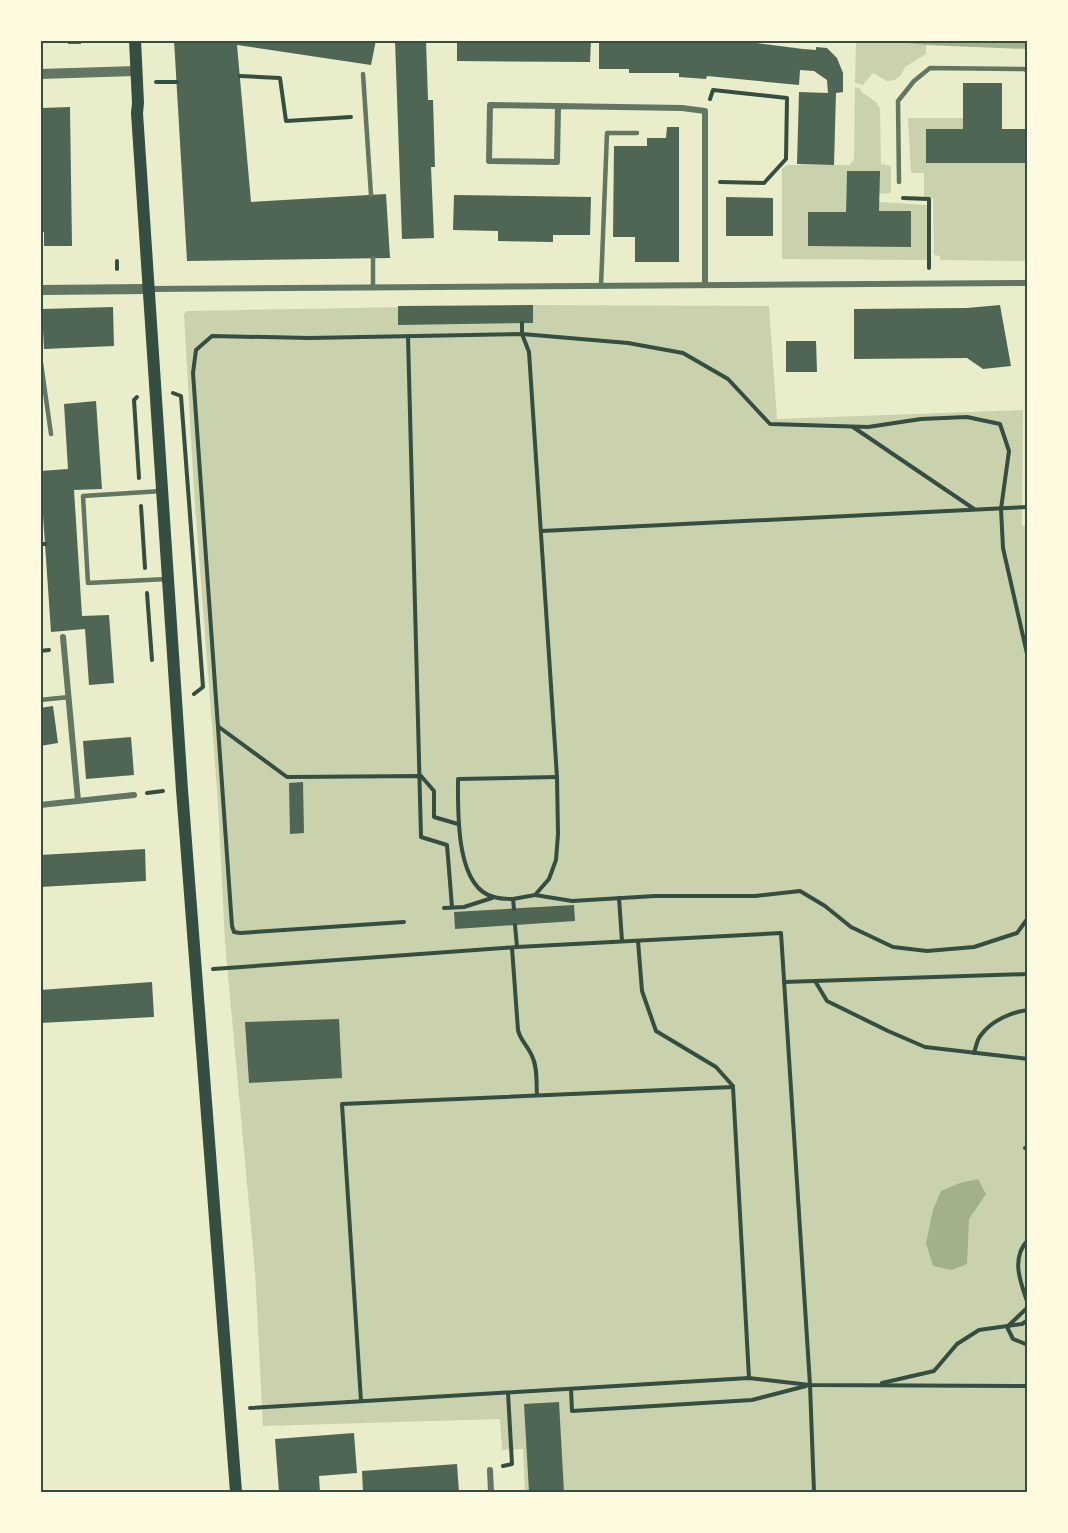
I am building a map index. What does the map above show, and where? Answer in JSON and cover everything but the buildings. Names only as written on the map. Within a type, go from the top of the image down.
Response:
[{"type":"main road","points":[[135,40],[137,113],[167,579],[236,1492]]},
{"type":"street","points":[[40,74],[136,71]]},
{"type":"street","points":[[558,106],[557,162],[489,161],[490,105],[682,108],[705,111],[705,285]]},
{"type":"street","points":[[40,290],[1028,284]]},
{"type":"street","points":[[63,637],[78,801]]},
{"type":"street","points":[[40,805],[134,795]]},
{"type":"street","points":[[490,1470],[491,1492]]},
{"type":"lane","points":[[899,182],[898,101],[914,81],[930,68],[1028,70]]},
{"type":"lane","points":[[363,74],[371,195]]},
{"type":"lane","points":[[601,286],[607,133],[637,133]]},
{"type":"lane","points":[[374,258],[374,288]]},
{"type":"lane","points":[[40,356],[51,434]]},
{"type":"lane","points":[[162,491],[83,496],[87,573],[88,583],[167,579]]},
{"type":"lane","points":[[40,700],[69,697]]},
{"type":"path","points":[[240,76],[280,78],[286,121],[366,116]]},
{"type":"path","points":[[705,111],[713,90],[787,98],[786,159],[764,183],[705,182]]},
{"type":"path","points":[[899,182],[899,197],[928,200],[930,284]]},
{"type":"path","points":[[117,261],[117,269]]},
{"type":"path","points":[[522,323],[522,334],[529,352],[557,777],[556,860],[549,879],[535,895]]},
{"type":"path","points":[[404,922],[240,933],[234,932],[232,926],[193,373],[196,350],[212,336],[309,338],[522,334],[628,343],[683,353],[728,379],[770,424],[868,427],[921,419],[967,417],[1000,424],[1009,451],[1001,509],[1003,548],[1028,658]]},
{"type":"path","points":[[408,336],[421,837],[447,845],[452,908]]},
{"type":"path","points":[[181,396],[203,687]]},
{"type":"path","points":[[853,427],[975,510]]},
{"type":"path","points":[[542,531],[1028,507]]},
{"type":"path","points":[[218,727],[287,777],[421,776],[434,791],[434,817],[458,824]]},
{"type":"path","points":[[492,897],[477,886],[467,868],[461,850],[458,824],[458,779],[557,777]]},
{"type":"path","points":[[134,795],[182,790]]},
{"type":"path","points":[[444,908],[465,907],[492,897],[513,899],[535,895],[572,901],[655,896],[722,898],[800,891],[861,932],[893,946],[927,951],[974,947],[1017,933],[1028,918]]},
{"type":"path","points":[[619,898],[622,941]]},
{"type":"path","points":[[513,899],[514,909]]},
{"type":"path","points":[[515,925],[518,1030],[519,1037],[535,1062],[537,1095]]},
{"type":"path","points":[[228,968],[622,941],[782,933],[810,1385],[814,1492]]},
{"type":"path","points":[[638,940],[642,991],[656,1030],[716,1067],[733,1086],[749,1377]]},
{"type":"path","points":[[784,982],[1028,974]]},
{"type":"path","points":[[815,981],[827,1001],[925,1047],[1028,1059]]},
{"type":"path","points":[[974,1053],[980,1035],[1014,1012],[1028,1010]]},
{"type":"path","points":[[361,1401],[342,1104],[733,1086]]},
{"type":"path","points":[[1007,1327],[1028,1305],[1017,1267],[1023,1245],[1028,1240]]},
{"type":"path","points":[[872,1385],[934,1371],[957,1344],[979,1330],[1022,1324],[1028,1320]]},
{"type":"path","points":[[1007,1327],[1014,1339],[1028,1345]]},
{"type":"path","points":[[250,1408],[749,1377],[810,1385],[1028,1386]]},
{"type":"path","points":[[571,1389],[572,1411],[752,1400],[810,1385]]},
{"type":"path","points":[[505,1466],[512,1464],[508,1393]]},
{"type":"shaded area","points":[[856,41],[926,45],[926,54],[905,67],[895,80],[887,81],[873,73],[863,85],[855,83]]},
{"type":"shaded area","points":[[882,41],[1027,41],[1027,49],[926,45]]},
{"type":"shaded area","points":[[855,87],[861,89],[860,91],[876,102],[880,109],[881,164],[891,166],[891,191],[879,194],[879,171],[847,171],[846,212],[911,247],[911,211],[879,211],[879,202],[927,205],[927,260],[782,259],[782,169],[787,165],[850,165],[854,159]]},
{"type":"shaded area","points":[[908,118],[963,118],[963,129],[1027,163],[1027,261],[940,260],[940,256],[934,255],[933,198],[924,197],[924,173],[911,173]]},
{"type":"shaded area","points":[[522,305],[769,306],[777,419],[1023,410],[1022,526],[1028,526],[1027,1492],[525,1492],[523,1449],[502,1450],[500,1419],[263,1426],[255,1271],[225,942],[218,803],[194,492],[184,314],[187,311]]},
{"type":"shaded area","points":[[978,1179],[986,1194],[969,1219],[967,1264],[952,1270],[933,1266],[926,1243],[933,1210],[941,1191]]}]
